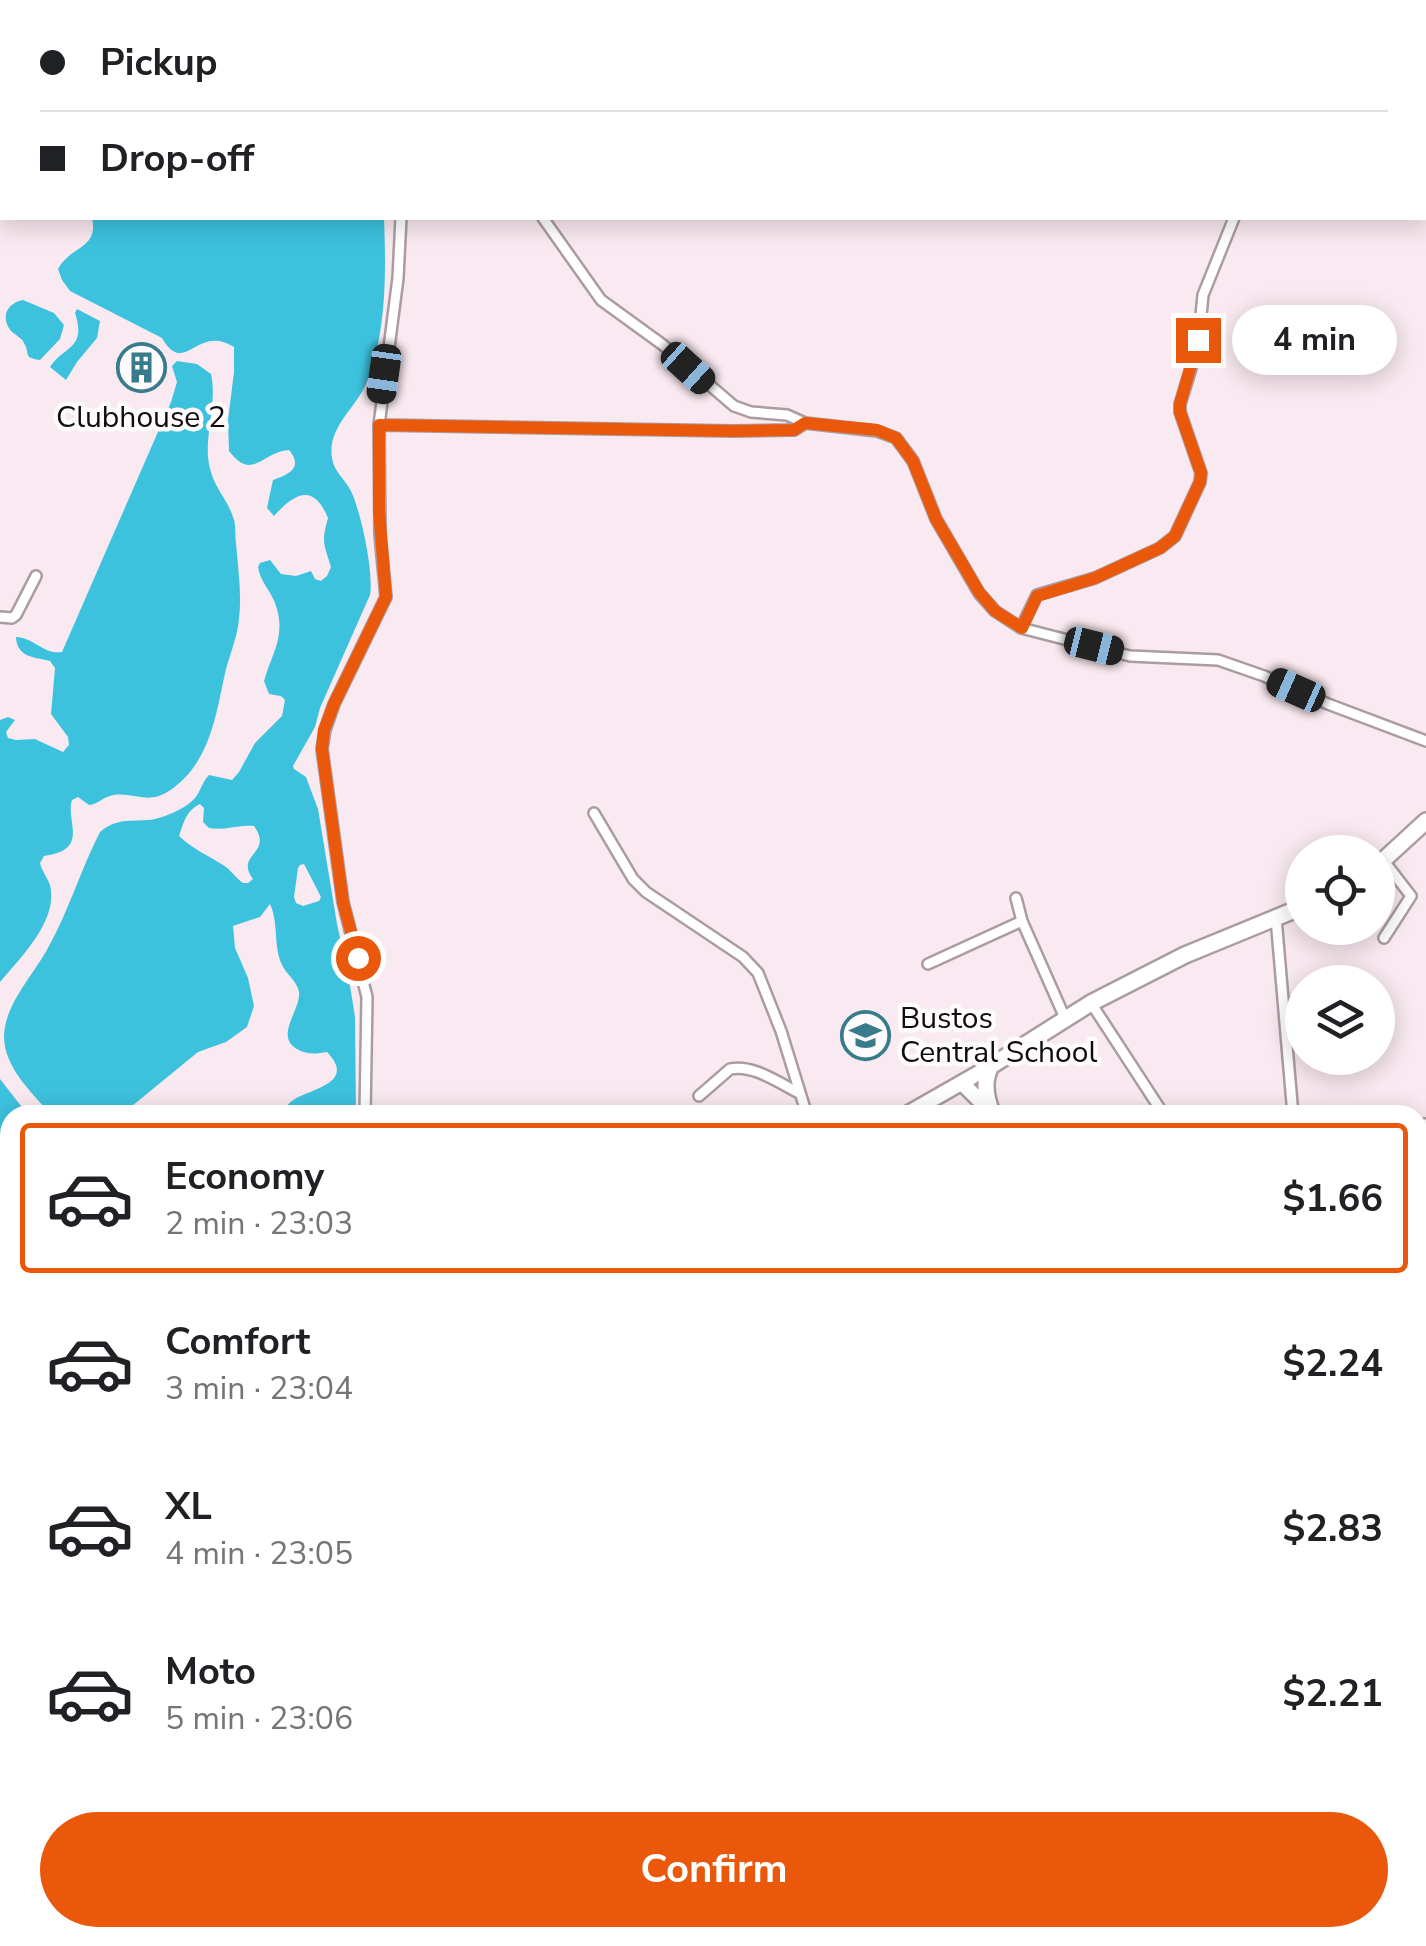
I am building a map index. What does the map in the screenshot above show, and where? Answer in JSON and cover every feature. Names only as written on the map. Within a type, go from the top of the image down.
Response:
[{"type":"main road","points":[[1395,850],[1426,821]]},
{"type":"main road","points":[[990,1105],[986,1090],[991,1066],[1065,1018],[1185,955],[1285,914]]},
{"type":"street","points":[[365,1105],[368,997],[343,902],[322,749],[334,704],[386,597],[379,510],[379,425],[401,220]]},
{"type":"street","points":[[544,220],[601,300],[663,345],[734,406],[751,412],[787,415],[805,423],[877,430],[896,438],[913,461],[936,519],[979,592],[995,611],[1022,628],[1130,656],[1218,660],[1426,741]]},
{"type":"street","points":[[1022,628],[1037,596],[1095,578],[1160,548],[1175,536],[1201,473],[1180,404],[1198,346],[1203,295],[1233,220]]},
{"type":"street","points":[[379,425],[734,431],[794,430],[805,423]]},
{"type":"street","points":[[0,617],[16,615],[36,576]]},
{"type":"street","points":[[594,813],[646,892],[752,964],[767,993],[803,1105]]},
{"type":"street","points":[[1395,878],[1411,896],[1395,921]]},
{"type":"street","points":[[1016,898],[1065,1018]]},
{"type":"street","points":[[1276,918],[1292,1105]]},
{"type":"street","points":[[928,964],[1022,920]]},
{"type":"street","points":[[1092,1002],[1158,1105]]},
{"type":"street","points":[[699,1096],[736,1066],[799,1093]]},
{"type":"street","points":[[922,1105],[991,1066]]},
{"type":"street","points":[[962,1082],[984,1105]]},
{"type":"water","points":[[92,220],[384,220],[385,280],[378,344],[366,384],[338,428],[332,447],[335,467],[351,491],[359,513],[370,595],[315,727],[293,766],[306,777],[318,809],[355,1017],[356,1105],[288,1105],[327,1084],[337,1071],[327,1052],[301,1051],[288,1037],[299,992],[279,957],[270,904],[260,917],[233,926],[235,948],[248,978],[254,1006],[247,1027],[226,1042],[198,1052],[133,1105],[42,1105],[20,1079],[5,1048],[9,1012],[56,932],[100,832],[120,822],[155,819],[179,810],[195,798],[209,775],[232,780],[255,743],[282,716],[285,700],[269,694],[264,681],[279,625],[275,603],[259,572],[260,563],[270,560],[281,574],[296,576],[311,571],[321,581],[331,567],[324,543],[328,518],[316,499],[296,497],[274,516],[267,508],[273,480],[289,473],[294,466],[289,450],[251,465],[237,460],[229,451],[234,347],[210,341],[178,353],[162,338],[70,291],[58,269],[91,236]],"holes":[[[200,804],[204,808],[203,822],[209,828],[254,826],[260,843],[248,864],[253,879],[248,883],[179,836],[195,807]],[[304,864],[321,897],[303,906],[296,903],[300,865]]]},
{"type":"water","points":[[23,300],[54,313],[64,325],[60,339],[40,360],[29,356],[23,341],[6,321],[9,307]]},
{"type":"water","points":[[77,309],[100,321],[97,338],[66,380],[50,367],[76,340]]},
{"type":"water","points":[[177,361],[197,364],[211,374],[208,457],[212,476],[235,526],[239,619],[213,726],[193,768],[169,791],[146,798],[110,796],[89,805],[78,797],[72,800],[71,842],[60,852],[44,856],[40,863],[50,885],[49,912],[36,938],[0,982],[0,720],[15,720],[6,732],[8,738],[35,739],[63,752],[69,745],[68,737],[51,714],[55,668],[50,661],[23,653],[16,637],[62,652],[171,402],[177,382],[172,366]]},
{"type":"water","points":[[0,1079],[20,1105],[0,1105]]},
{"type":"place","name":"Clubhouse 2","points":[[141,368]]},
{"type":"place","name":"Bustos Central School","points":[[865,1035]]},
{"type":"route","points":[[358,958],[343,902],[322,749],[334,704],[386,597],[379,510],[379,425],[734,431],[794,430],[805,423],[877,430],[896,438],[913,461],[936,519],[979,592],[995,611],[1022,628],[1037,596],[1095,578],[1160,548],[1175,536],[1200,482],[1201,473],[1180,412],[1198,340]]}]
